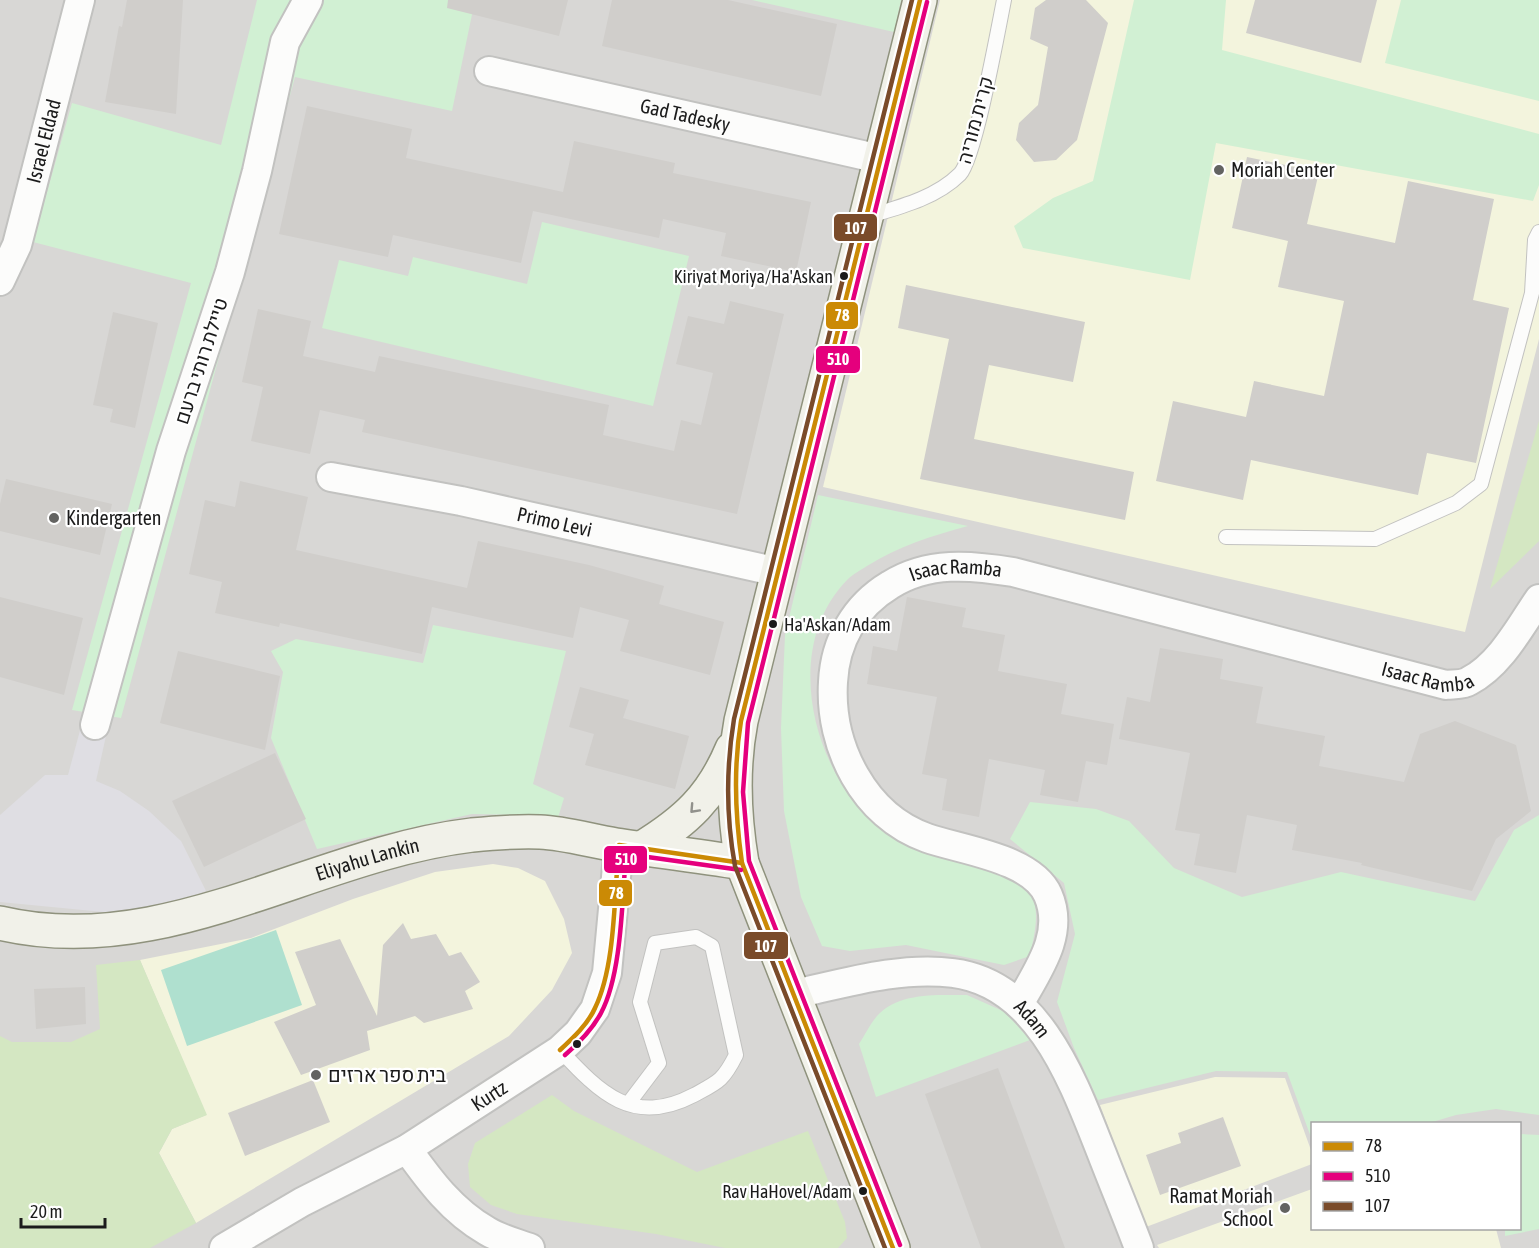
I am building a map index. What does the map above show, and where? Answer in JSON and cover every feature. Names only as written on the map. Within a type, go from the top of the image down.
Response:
[{"type":"street","name":"Israel Eldad","points":[[0,281],[17,245],[80,0]]},
{"type":"street","name":"טיילת רותי ברעם","points":[[95,725],[171,451],[230,272],[257,171],[285,42],[308,0]]},
{"type":"street","points":[[630,847],[675,828],[695,809],[714,786],[726,764],[741,721],[920,0]]},
{"type":"street","name":"Gad Tadesky","points":[[489,71],[880,159]]},
{"type":"street","name":"Primo Levi","points":[[331,477],[460,501],[778,572]]},
{"type":"street","name":"Isaac Ramba","points":[[1019,1004],[1052,939],[1054,918],[1047,893],[1033,876],[1009,863],[925,837],[902,825],[877,806],[843,757],[831,701],[834,663],[843,636],[855,615],[873,595],[896,581],[921,571],[950,566],[978,566],[1013,572],[1446,685],[1468,682],[1485,668],[1509,644],[1539,599]]},
{"type":"street","points":[[741,721],[735,761],[735,808],[741,863],[795,994],[893,1248]]},
{"type":"street","name":"Eliyahu Lankin","points":[[0,923],[61,932],[99,932],[170,920],[280,889],[344,864],[402,848],[472,835],[539,832],[741,863]]},
{"type":"street","name":"Kurtz","points":[[224,1248],[302,1202],[406,1149],[560,1050],[578,1033],[595,1009],[607,973],[630,847]]},
{"type":"street","name":"Adam","points":[[795,994],[856,980],[928,971],[956,973],[990,984],[1019,1004],[1057,1053],[1079,1096],[1139,1248]]},
{"type":"street","points":[[406,1149],[439,1193],[463,1215],[488,1233],[530,1248]]},
{"type":"lane","name":"קרית מוריה","points":[[867,216],[917,202],[961,173],[973,143],[1004,0]]},
{"type":"lane","points":[[1226,537],[1375,540],[1456,503],[1481,484],[1532,293],[1535,240],[1539,232]]},
{"type":"lane","points":[[560,1050],[596,1088],[628,1104],[654,1109],[689,1097],[723,1079],[736,1055],[712,946],[696,937],[655,943],[640,1002],[659,1063],[628,1104]]},
{"type":"shaded area","points":[[0,0],[1539,0],[1539,1248],[0,1248]]},
{"type":"shaded area","points":[[257,0],[475,0],[452,111],[295,77],[121,718],[72,710],[191,283],[33,242],[72,103],[221,145]]},
{"type":"shaded area","points":[[752,0],[901,0],[894,32]]},
{"type":"shaded area","name":"Moriah Center","points":[[940,0],[1539,0],[1539,339],[1465,632],[823,487]]},
{"type":"shaded area","points":[[1134,0],[1226,0],[1222,50],[1539,134],[1539,185],[1533,201],[1216,143],[1190,280],[1023,248],[1014,226],[1053,198],[1093,181]]},
{"type":"shaded area","points":[[1401,0],[1539,0],[1539,101],[1385,63]]},
{"type":"shaded area","points":[[542,222],[689,256],[653,406],[322,328],[339,260],[408,276],[413,257],[527,284]]},
{"type":"shaded area","points":[[818,495],[968,526],[903,547],[848,579],[826,610],[813,645],[810,683],[816,722],[829,759],[848,794],[873,822],[903,844],[934,855],[1002,872],[1015,878],[1026,887],[1031,894],[1036,911],[1030,956],[1004,965],[906,945],[850,951],[822,946],[801,897],[784,811],[781,728],[785,635]]},
{"type":"shaded area","points":[[433,625],[566,651],[533,784],[564,798],[557,821],[524,815],[472,814],[317,849],[271,738],[283,672],[271,651],[296,639],[423,663]]},
{"type":"shaded area","points":[[82,723],[108,727],[96,781],[120,791],[149,811],[181,841],[206,891],[172,904],[124,914],[0,902],[0,815],[45,775],[68,775]]},
{"type":"shaded area","points":[[1030,802],[1096,809],[1129,821],[1174,868],[1242,897],[1341,872],[1475,901],[1514,830],[1539,815],[1539,1115],[1496,1109],[1456,1115],[1432,1122],[1311,1122],[1311,1137],[1287,1072],[1216,1071],[1098,1100],[1074,1048],[1057,1002],[1075,934],[1064,883],[1010,839]]},
{"type":"shaded area","name":"בית ספר ארזים","points":[[493,864],[518,868],[545,881],[564,919],[572,953],[552,990],[509,1036],[196,1223],[159,1153],[172,1129],[206,1115],[140,960],[251,938],[353,899],[435,872]]},
{"type":"shaded area","points":[[276,930],[302,1005],[187,1046],[161,970]]},
{"type":"shaded area","points":[[967,995],[1005,1012],[1030,1040],[876,1097],[859,1044],[877,1016],[896,1003],[919,996]]},
{"type":"shaded area","points":[[1215,1077],[1285,1078],[1311,1150],[1311,1164],[1146,1227],[1100,1105]]},
{"type":"shaded area","points":[[1521,1134],[1539,1135],[1539,1229],[1505,1236],[1505,1230],[1521,1230]]},
{"type":"shaded area","name":"Ramat Moriah School","points":[[1311,1189],[1311,1230],[1496,1230],[1501,1248],[1159,1248],[1157,1245]]},
{"type":"green space","points":[[1539,421],[1539,541],[1490,589]]},
{"type":"green space","points":[[140,960],[207,1115],[172,1129],[159,1153],[196,1223],[150,1248],[0,1248],[0,1036],[12,1042],[71,1042],[100,1029],[96,965]]},
{"type":"green space","points":[[552,1095],[574,1111],[697,1172],[808,1131],[845,1222],[847,1238],[838,1248],[725,1248],[656,1234],[517,1214],[491,1205],[470,1187],[468,1164],[475,1143]]},
{"type":"building","points":[[127,0],[183,0],[176,114],[105,102],[119,26],[122,27]]},
{"type":"building","points":[[448,0],[568,0],[559,36],[447,8]]},
{"type":"building","points":[[612,0],[728,0],[837,24],[821,96],[602,46]]},
{"type":"building","points":[[1046,0],[1086,0],[1108,23],[1077,140],[1056,160],[1034,162],[1016,140],[1019,123],[1038,105],[1048,47],[1030,39],[1035,8]]},
{"type":"building","points":[[1255,0],[1377,0],[1361,63],[1246,33]]},
{"type":"building","points":[[307,106],[412,129],[406,158],[563,192],[574,141],[675,163],[673,173],[811,202],[796,272],[721,256],[726,233],[663,219],[659,238],[533,211],[521,263],[393,235],[388,257],[279,234]]},
{"type":"building","points":[[1247,157],[1319,172],[1307,224],[1395,243],[1408,181],[1494,199],[1473,300],[1509,308],[1476,463],[1427,453],[1418,495],[1251,460],[1243,500],[1156,481],[1173,401],[1246,417],[1254,381],[1324,396],[1344,301],[1278,287],[1288,241],[1232,228]]},
{"type":"building","points":[[906,285],[1085,322],[1073,382],[989,365],[974,439],[1134,472],[1125,520],[920,479],[949,339],[898,328]]},
{"type":"building","points":[[730,301],[784,314],[737,514],[362,432],[365,420],[320,410],[310,454],[251,441],[263,387],[242,382],[258,309],[311,321],[303,356],[375,372],[379,356],[609,405],[603,435],[674,451],[681,420],[701,425],[713,373],[676,364],[688,316],[724,324]]},
{"type":"building","points":[[113,312],[158,323],[135,428],[110,422],[113,409],[93,405]]},
{"type":"building","name":"Kindergarten","points":[[6,479],[112,504],[100,555],[0,531],[0,504]]},
{"type":"building","points":[[240,481],[308,497],[296,550],[467,588],[478,541],[589,565],[664,586],[659,604],[724,622],[710,675],[620,651],[629,620],[580,607],[573,638],[432,607],[422,654],[280,623],[279,627],[215,613],[222,582],[189,574],[205,500],[235,507]]},
{"type":"building","points":[[0,597],[83,618],[64,695],[0,677]]},
{"type":"building","points":[[907,597],[966,608],[962,627],[1005,635],[998,671],[1067,684],[1061,714],[1114,724],[1107,765],[1086,761],[1078,802],[1040,795],[1045,770],[989,759],[979,817],[942,810],[947,779],[922,774],[937,697],[867,684],[873,646],[897,651]]},
{"type":"building","points":[[1160,648],[1223,659],[1220,679],[1263,687],[1256,723],[1325,736],[1319,766],[1404,782],[1420,734],[1455,721],[1516,745],[1531,811],[1496,839],[1472,891],[1361,865],[1362,863],[1292,850],[1297,825],[1247,815],[1236,873],[1194,865],[1200,834],[1175,830],[1190,753],[1119,739],[1127,697],[1150,702]]},
{"type":"building","points":[[178,651],[280,676],[265,750],[160,723]]},
{"type":"building","points":[[580,687],[629,700],[623,718],[689,736],[675,789],[585,765],[594,734],[569,727]]},
{"type":"building","points":[[275,753],[306,819],[204,867],[172,801]]},
{"type":"building","name":"בית ספר ארזים","points":[[403,923],[411,939],[436,934],[449,956],[461,952],[480,982],[465,991],[473,1009],[424,1023],[415,1016],[367,1031],[370,1050],[301,1075],[274,1022],[316,1005],[295,952],[340,939],[377,1016],[383,945]]},
{"type":"building","points":[[85,987],[86,1024],[36,1029],[34,989]]},
{"type":"building","points":[[998,1068],[1065,1248],[981,1248],[925,1094]]},
{"type":"building","points":[[313,1080],[330,1122],[245,1156],[228,1113]]},
{"type":"building","points":[[1223,1117],[1241,1166],[1160,1195],[1146,1155],[1181,1143],[1178,1133]]},
{"type":"transit line","name":"107","points":[[885,1248],[735,866],[730,829],[728,774],[734,719],[912,0]]},
{"type":"transit line","name":"78","points":[[893,1248],[742,863],[736,810],[736,774],[741,721],[920,0]]},
{"type":"transit line","name":"510","points":[[900,1245],[749,861],[743,792],[748,723],[927,2]]},
{"type":"transit line","name":"78","points":[[560,1050],[588,1020],[602,991],[611,950],[619,845],[742,863]]},
{"type":"transit line","name":"510","points":[[565,1055],[594,1025],[608,997],[620,936],[626,854],[741,870]]},
{"type":"place","name":"Moriah Center","points":[[1219,170]]},
{"type":"place","name":"Kiriyat Moriya/Ha'Askan","points":[[844,276]]},
{"type":"place","name":"Kindergarten","points":[[54,518]]},
{"type":"place","name":"Ha'Askan/Adam","points":[[773,624]]},
{"type":"place","name":"בית ספר ארזים","points":[[316,1075]]},
{"type":"place","name":"Rav HaHovel/Adam","points":[[863,1191]]},
{"type":"place","name":"Ramat Moriah School","points":[[1285,1208]]}]
